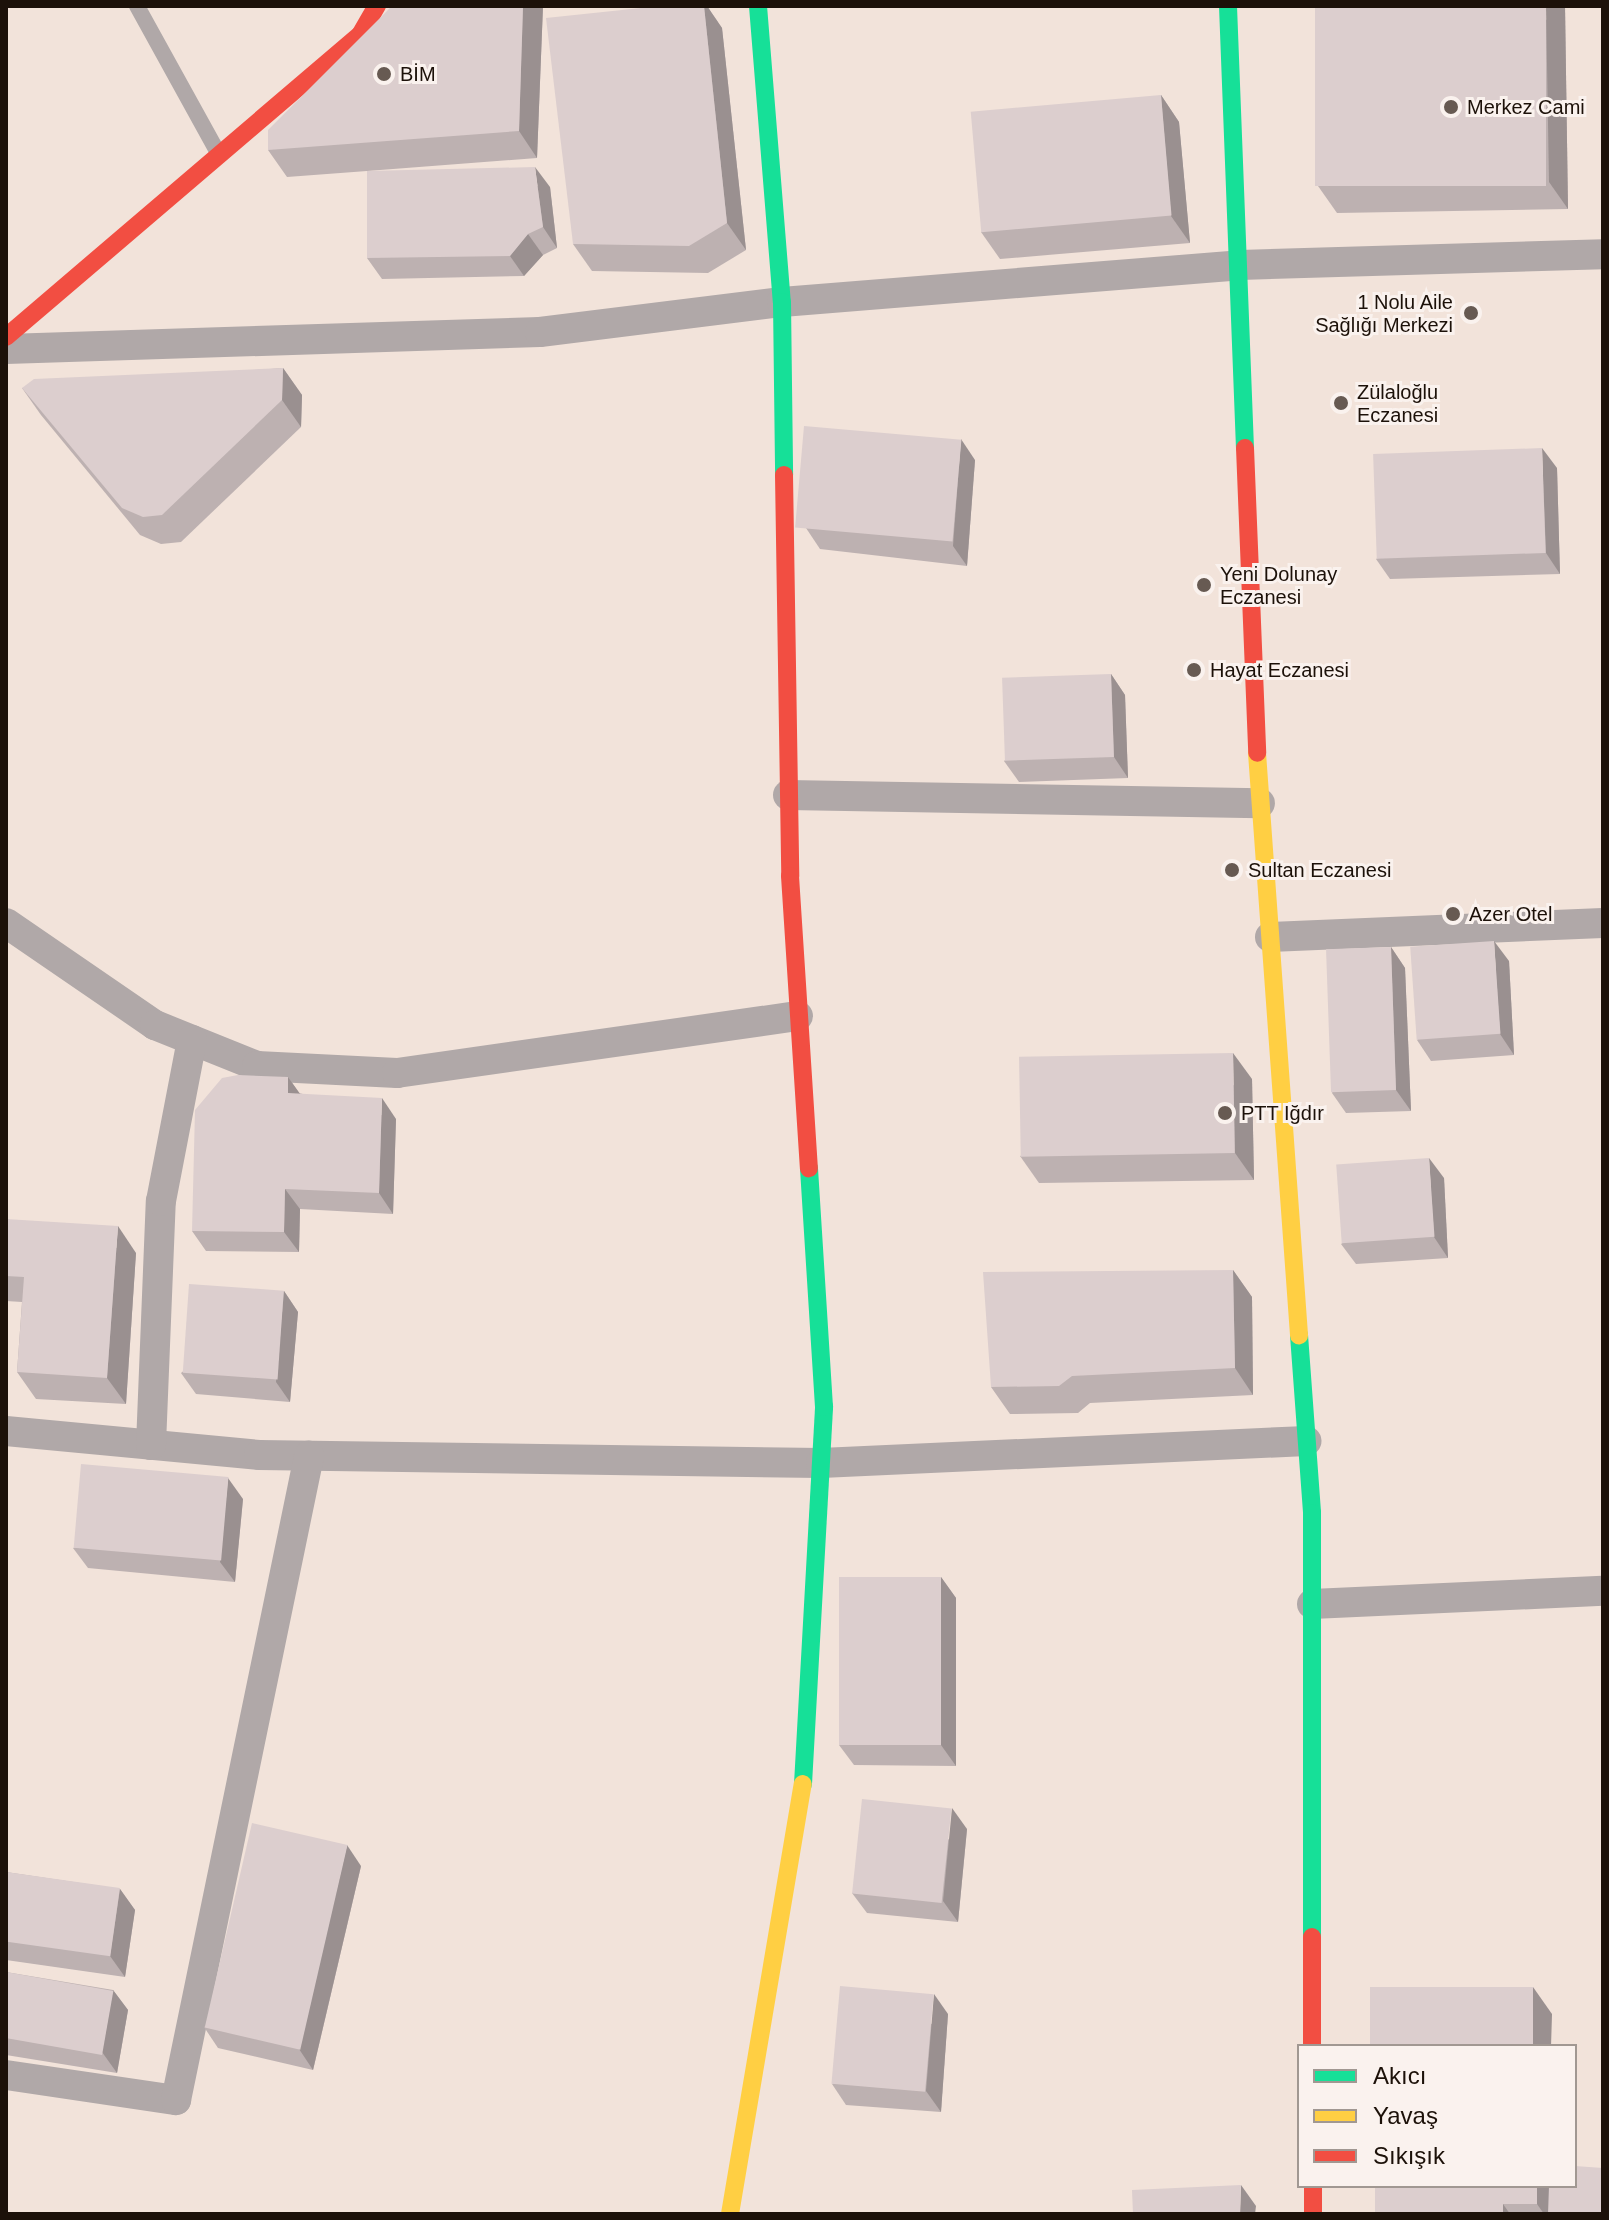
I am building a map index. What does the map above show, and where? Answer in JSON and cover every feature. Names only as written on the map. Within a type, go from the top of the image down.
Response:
[{"type":"street","points":[[6,337],[360,35],[377,6]]},
{"type":"street","points":[[730,2214],[801,1819],[824,1407],[798,1016],[788,795],[782,302],[758,6]]},
{"type":"street","points":[[1228,6],[1260,803],[1307,1441],[1312,1604],[1312,2044]]},
{"type":"street","points":[[6,349],[540,332],[782,302],[1240,265],[1603,254]]},
{"type":"street","points":[[788,795],[1260,803]]},
{"type":"street","points":[[6,923],[155,1025],[257,1066],[397,1073],[798,1016]]},
{"type":"street","points":[[1270,937],[1603,923]]},
{"type":"street","points":[[151,1445],[161,1201],[192,1040]]},
{"type":"street","points":[[6,1431],[309,1456],[821,1463],[1307,1441]]},
{"type":"street","points":[[6,2075],[176,2100],[309,1456]]},
{"type":"street","points":[[1312,1604],[1603,1591]]},
{"type":"street","points":[[1313,2188],[1313,2214]]},
{"type":"lane","points":[[137,6],[218,155]]},
{"type":"building","points":[[392,6],[523,6],[519,131],[268,150],[268,130]]},
{"type":"building","points":[[660,6],[704,6],[727,223],[689,246],[573,244],[546,18]]},
{"type":"building","name":"Merkez Cami","points":[[1315,6],[1546,6],[1546,186],[1315,186]]},
{"type":"building","points":[[1161,95],[1172,216],[981,232],[971,112]]},
{"type":"building","points":[[535,167],[543,227],[528,234],[510,256],[367,258],[367,171]]},
{"type":"building","points":[[283,368],[282,400],[162,515],[143,517],[122,508],[22,388],[34,379]]},
{"type":"building","points":[[804,426],[961,440],[953,541],[795,528]]},
{"type":"building","points":[[1542,448],[1546,553],[1377,559],[1373,454]]},
{"type":"building","points":[[1111,674],[1114,757],[1005,761],[1002,678]]},
{"type":"building","points":[[1494,941],[1500,1034],[1417,1040],[1410,947]]},
{"type":"building","points":[[1391,947],[1396,1090],[1331,1092],[1326,949]]},
{"type":"building","points":[[1233,1053],[1235,1153],[1021,1157],[1019,1057]]},
{"type":"building","points":[[238,1075],[288,1077],[288,1093],[382,1098],[379,1193],[285,1189],[284,1232],[192,1231],[195,1110],[222,1078]]},
{"type":"building","points":[[1429,1158],[1435,1237],[1342,1243],[1336,1164]]},
{"type":"building","points":[[6,1219],[118,1226],[107,1378],[17,1372],[24,1277],[6,1276]]},
{"type":"building","points":[[1233,1270],[1235,1368],[1072,1376],[1059,1386],[991,1387],[983,1272]]},
{"type":"building","points":[[189,1284],[284,1291],[278,1379],[183,1373]]},
{"type":"building","points":[[81,1464],[228,1477],[221,1561],[74,1548]]},
{"type":"building","points":[[839,1577],[941,1577],[941,1745],[839,1745]]},
{"type":"building","points":[[862,1799],[952,1808],[942,1903],[852,1893]]},
{"type":"building","points":[[252,1823],[347,1845],[300,2050],[205,2028]]},
{"type":"building","points":[[6,1872],[120,1888],[110,1956],[6,1942]]},
{"type":"building","points":[[6,1972],[113,1991],[102,2055],[6,2038]]},
{"type":"building","points":[[840,1986],[934,1994],[925,2092],[831,2084]]},
{"type":"building","points":[[1370,1987],[1533,1987],[1533,2044],[1370,2044]]},
{"type":"building","points":[[1577,2166],[1603,2168],[1603,2214],[1548,2214],[1549,2188],[1577,2188]]},
{"type":"building","points":[[1241,2185],[1240,2214],[1133,2214],[1132,2190]]},
{"type":"building","points":[[1375,2188],[1537,2188],[1537,2204],[1503,2204],[1503,2214],[1375,2214]]},
{"type":"traffic: fast","points":[[758,6],[782,302],[784,475]]},
{"type":"traffic: fast","points":[[1228,6],[1245,448]]},
{"type":"traffic: fast","points":[[803,1784],[824,1407],[809,1168]]},
{"type":"traffic: fast","points":[[1299,1335],[1312,1513],[1312,1937]]},
{"type":"traffic: slow","points":[[1257,753],[1299,1335]]},
{"type":"traffic: slow","points":[[730,2214],[803,1784]]},
{"type":"traffic: jam","points":[[6,337],[360,35],[377,6]]},
{"type":"traffic: jam","points":[[1245,448],[1257,753]]},
{"type":"traffic: jam","points":[[784,475],[790,876],[809,1168]]},
{"type":"traffic: jam","points":[[1312,1937],[1312,2044]]},
{"type":"traffic: jam","points":[[1313,2188],[1313,2214]]},
{"type":"place","name":"BİM","points":[[384,74]]},
{"type":"place","name":"Merkez Cami","points":[[1451,107]]},
{"type":"place","name":"1 Nolu Aile Sağlığı Merkezi","points":[[1471,313]]},
{"type":"place","name":"Zülaloğlu Eczanesi","points":[[1341,403]]},
{"type":"place","name":"Yeni Dolunay Eczanesi","points":[[1204,585]]},
{"type":"place","name":"Hayat Eczanesi","points":[[1194,670]]},
{"type":"place","name":"Sultan Eczanesi","points":[[1232,870]]},
{"type":"place","name":"Azer Otel","points":[[1453,914]]},
{"type":"place","name":"PTT Iğdır","points":[[1225,1113]]}]
